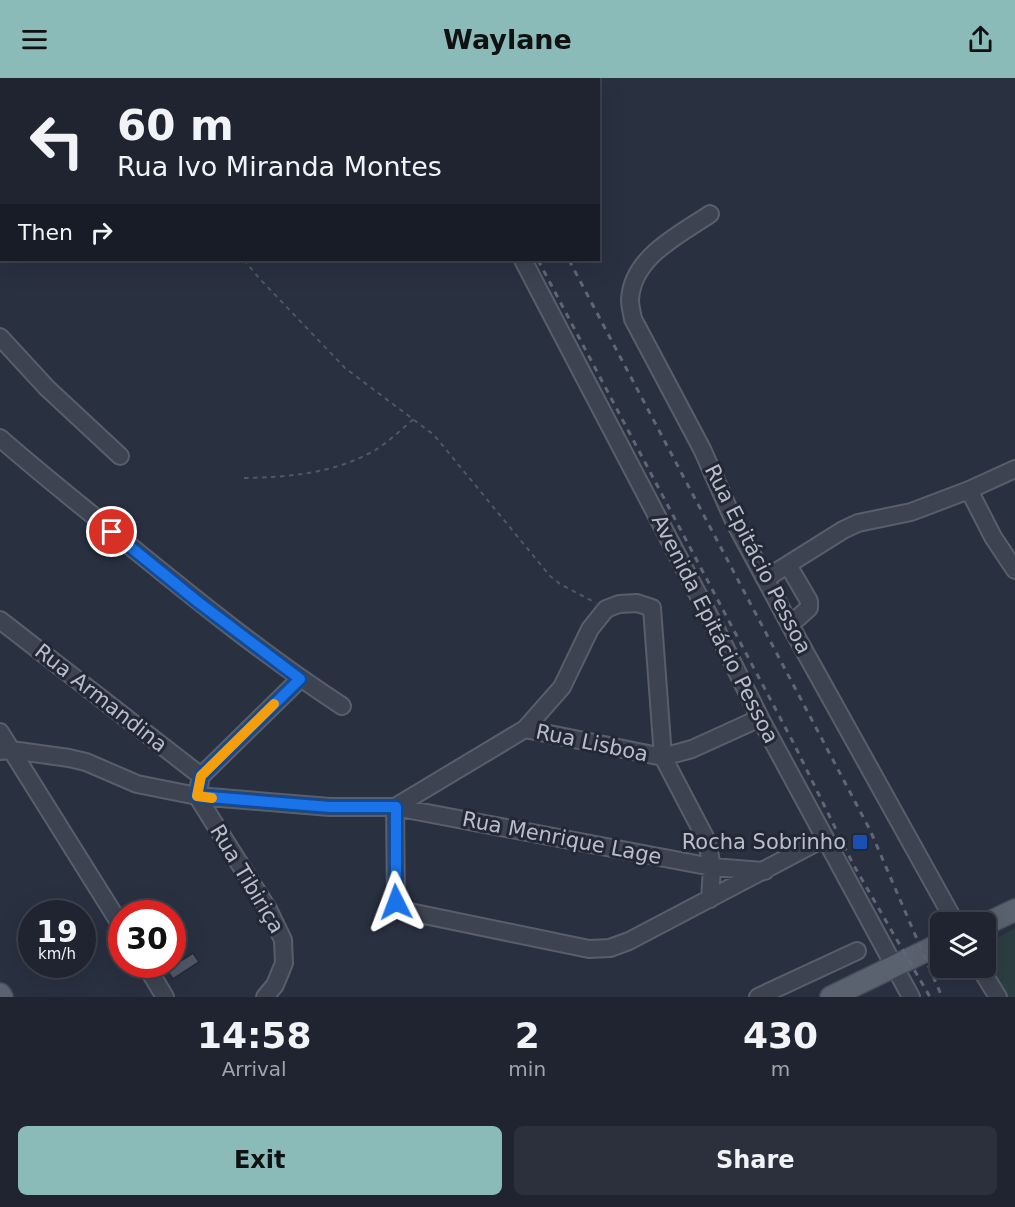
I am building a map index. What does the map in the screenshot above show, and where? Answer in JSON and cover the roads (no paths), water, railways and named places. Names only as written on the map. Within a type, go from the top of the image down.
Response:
[{"type":"main road","points":[[996,919],[1015,910]]},
{"type":"main road","points":[[831,997],[930,950]]},
{"type":"street","name":"Rua Epitácio Pessoa","points":[[710,214],[655,252],[636,275],[630,300],[633,319],[708,459],[734,521],[949,912]]},
{"type":"street","name":"Avenida Epitácio Pessoa","points":[[524,261],[715,627],[760,718],[911,997]]},
{"type":"street","points":[[0,337],[48,388],[120,456]]},
{"type":"street","points":[[0,438],[198,602],[300,679],[342,706]]},
{"type":"street","points":[[765,579],[837,533],[858,523],[911,512],[1013,472]]},
{"type":"street","points":[[969,490],[993,537],[1015,570]]},
{"type":"street","points":[[788,565],[809,601],[809,608],[790,625]]},
{"type":"street","points":[[710,899],[712,867],[707,841],[663,758],[656,645],[651,608],[637,603],[619,604],[606,609],[590,629],[562,687],[525,729],[396,807],[396,902],[405,911],[589,949],[610,948],[629,941],[765,871],[825,838]]},
{"type":"street","name":"Rua Armandina","points":[[0,620],[201,776]]},
{"type":"street","points":[[197,796],[201,776],[300,679]]},
{"type":"street","name":"Rua Lisboa","points":[[525,729],[663,758],[692,749],[760,718]]},
{"type":"street","points":[[0,732],[6,750],[108,906]]},
{"type":"street","name":"Rua Menrique Lage","points":[[6,750],[86,762],[137,784],[197,796],[330,807],[396,807],[712,867],[765,871]]},
{"type":"street","name":"Rua Tibiriça","points":[[197,796],[268,909],[283,940],[284,963],[274,985],[265,997]]},
{"type":"street","points":[[758,997],[857,951]]},
{"type":"street","points":[[153,978],[165,997]]},
{"type":"street","points":[[987,978],[998,997]]},
{"type":"railway","points":[[539,261],[794,744],[853,864],[930,997]]},
{"type":"railway","points":[[570,261],[870,830],[942,997]]},
{"type":"place","name":"Rocha Sobrinho","points":[[860,842]]}]
